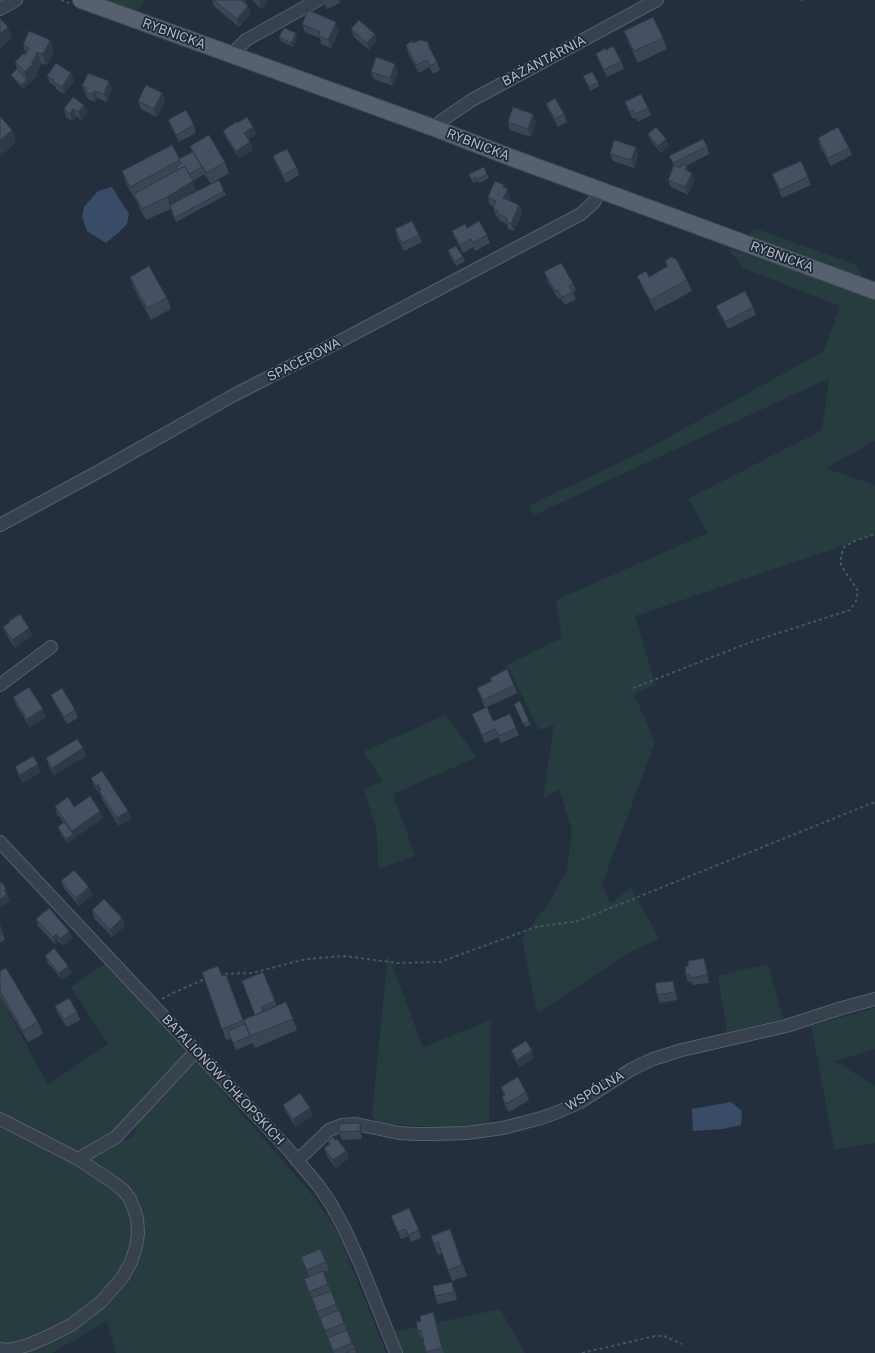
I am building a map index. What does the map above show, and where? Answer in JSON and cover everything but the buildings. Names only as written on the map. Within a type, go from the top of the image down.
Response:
[{"type":"main road","name":"RYBNICKA","points":[[81,0],[437,128],[507,156],[601,189],[875,291]]},
{"type":"street","points":[[0,9],[16,0]]},
{"type":"street","points":[[232,55],[246,40],[318,0]]},
{"type":"street","name":"BAŻANTARNIA","points":[[437,128],[444,118],[472,100],[657,0]]},
{"type":"street","name":"SPACEROWA","points":[[0,525],[234,395],[351,336],[582,214],[594,202],[601,189]]},
{"type":"street","points":[[0,685],[51,647]]},
{"type":"street","name":"BATALIONÓW CHŁOPSKICH","points":[[0,842],[196,1051],[318,1185],[331,1204],[343,1226],[360,1263],[396,1353]]},
{"type":"street","name":"WSPÓLNA","points":[[297,1161],[329,1130],[342,1125],[356,1124],[399,1133],[467,1133],[504,1128],[540,1118],[580,1102],[632,1069],[653,1059],[682,1050],[786,1026],[875,999]]},
{"type":"street","points":[[78,1159],[116,1136],[196,1051]]},
{"type":"street","points":[[0,1119],[78,1159],[124,1190],[130,1199],[137,1218],[138,1233],[136,1247],[131,1262],[122,1278],[100,1302],[71,1324],[47,1337],[28,1345],[10,1350],[0,1349]]},
{"type":"path","points":[[633,688],[751,642],[850,610],[856,601],[858,591],[841,565],[841,556],[844,547],[855,541],[875,534]]},
{"type":"path","points":[[216,974],[252,973],[306,958],[345,956],[397,963],[440,962],[536,928],[578,921],[875,802]]},
{"type":"path","points":[[152,1004],[173,993],[209,978]]},
{"type":"path","points":[[582,1353],[655,1336],[664,1336],[682,1344]]},
{"type":"green space","points":[[106,0],[145,0],[137,12]]},
{"type":"green space","points":[[754,228],[856,265],[863,278],[748,237]]},
{"type":"green space","points":[[728,248],[875,298],[875,441],[825,468],[875,485],[875,535],[635,616],[655,684],[634,694],[655,742],[602,884],[610,904],[631,888],[659,938],[632,951],[538,1013],[522,937],[548,904],[567,871],[572,830],[559,789],[543,799],[554,725],[539,730],[507,665],[562,638],[556,600],[708,533],[688,499],[822,430],[829,378],[534,515],[528,506],[640,453],[824,351],[840,306],[743,268]]},
{"type":"green space","points":[[445,715],[477,757],[393,794],[415,856],[380,868],[378,865],[377,831],[364,789],[383,781],[363,752]]},
{"type":"green space","points":[[388,955],[423,1047],[491,1020],[489,1123],[452,1128],[378,1123],[372,1115]]},
{"type":"green space","points":[[105,964],[189,1051],[113,1134],[77,1153],[0,1112],[0,996],[48,1085],[108,1044],[71,987]]},
{"type":"green space","points":[[768,964],[783,1019],[727,1032],[718,976]]},
{"type":"green space","points":[[875,1008],[875,1049],[835,1061],[875,1086],[875,1143],[835,1150],[811,1026]]},
{"type":"green space","points":[[196,1061],[313,1196],[337,1231],[386,1353],[116,1353],[107,1321],[52,1353],[0,1353],[0,1125],[70,1162],[90,1157],[87,1154],[133,1137],[138,1123]]},
{"type":"green space","points":[[500,1309],[525,1353],[403,1353],[394,1332]]},
{"type":"water","points":[[112,187],[129,214],[127,224],[106,243],[87,231],[82,217],[84,207],[98,191]]},
{"type":"water","points":[[731,1102],[742,1111],[741,1125],[723,1129],[693,1131],[692,1109]]}]
